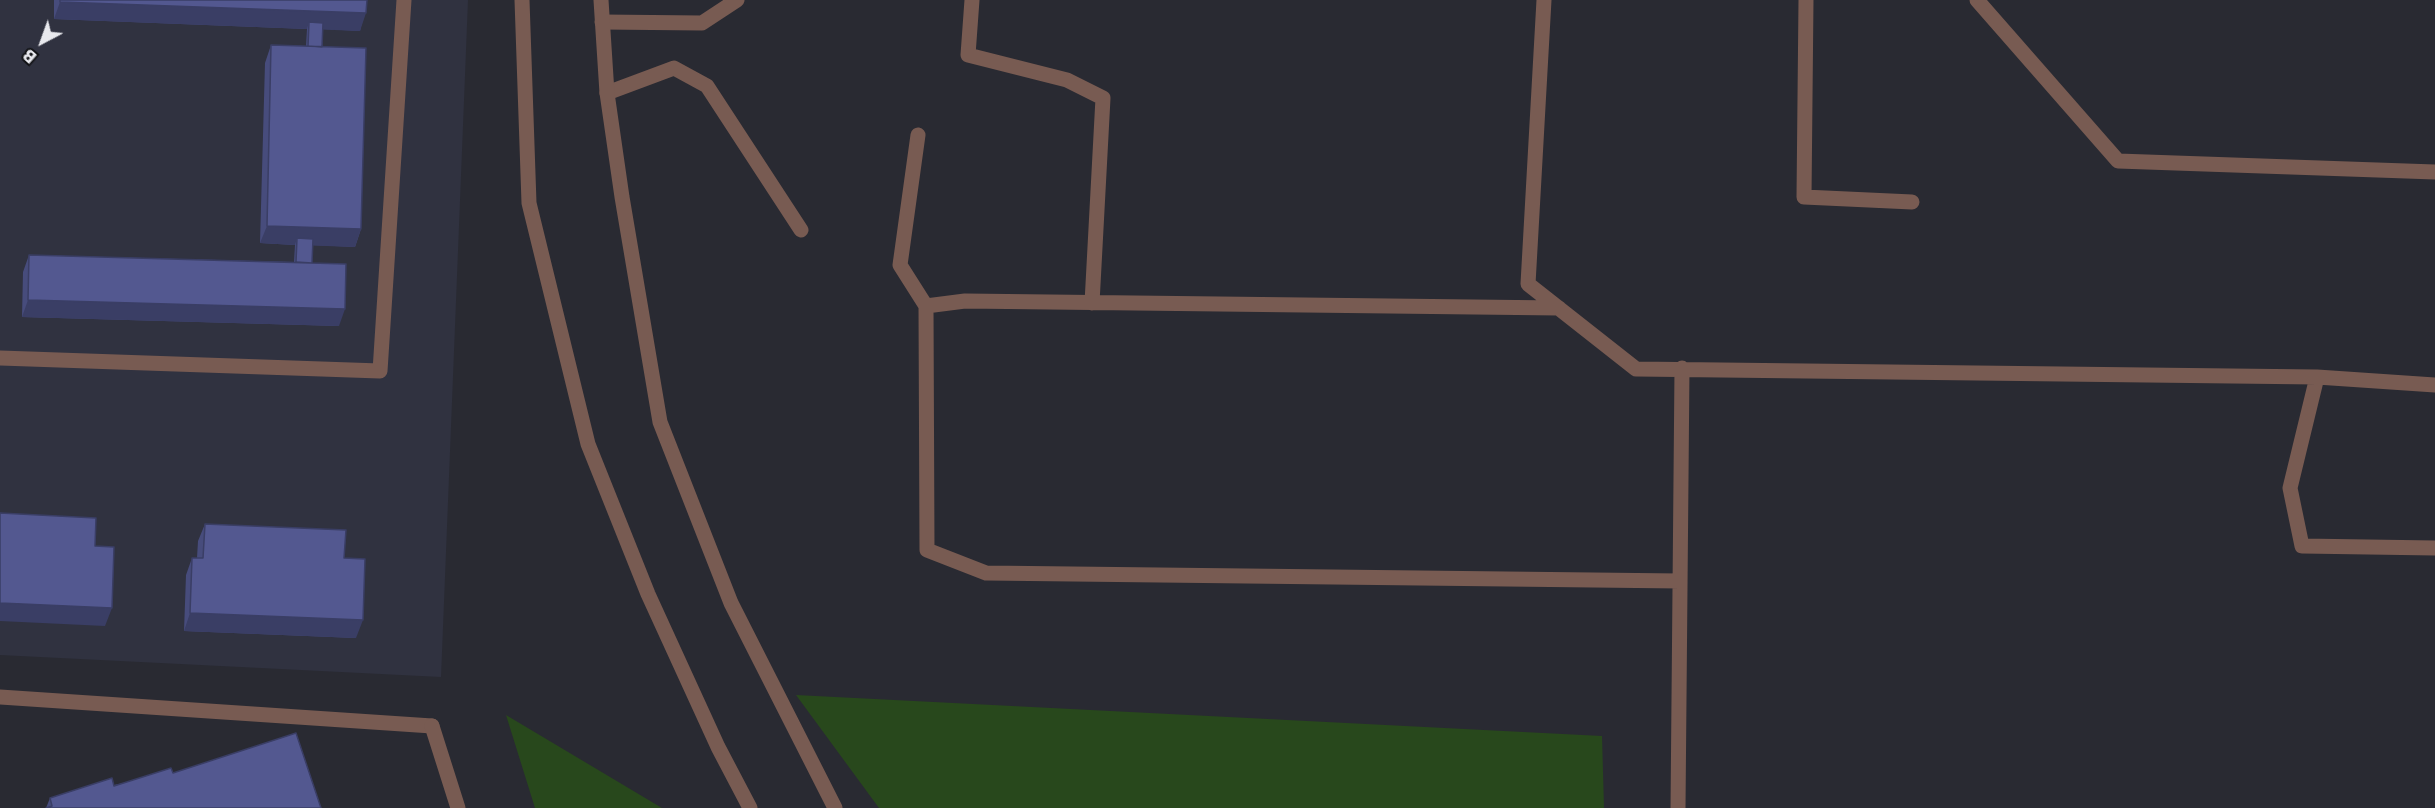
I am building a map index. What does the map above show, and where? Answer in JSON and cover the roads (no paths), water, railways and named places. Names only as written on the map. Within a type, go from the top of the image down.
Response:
[{"type":"street","points":[[0,358],[380,371],[404,0]]},
{"type":"street","points":[[522,0],[529,203],[588,444],[648,594],[718,747],[750,808]]},
{"type":"street","points":[[601,0],[607,93],[660,422],[731,603],[835,808]]},
{"type":"street","points":[[602,22],[702,23],[737,0]]},
{"type":"street","points":[[972,0],[968,55],[1067,80],[1103,98],[1092,303]]},
{"type":"street","points":[[1544,0],[1528,284],[1636,369],[2318,377],[2435,385]]},
{"type":"street","points":[[1806,0],[1804,197],[1912,202]]},
{"type":"street","points":[[1977,0],[2118,161],[2435,172]]},
{"type":"street","points":[[607,93],[674,68],[707,86],[801,230]]},
{"type":"street","points":[[918,135],[900,265],[926,306],[927,550],[986,573],[1680,580]]},
{"type":"street","points":[[926,306],[965,301],[1559,308]]},
{"type":"street","points":[[1678,808],[1682,368]]},
{"type":"street","points":[[2318,377],[2290,488],[2302,546],[2435,549]]},
{"type":"street","points":[[0,697],[432,726],[458,808]]}]
